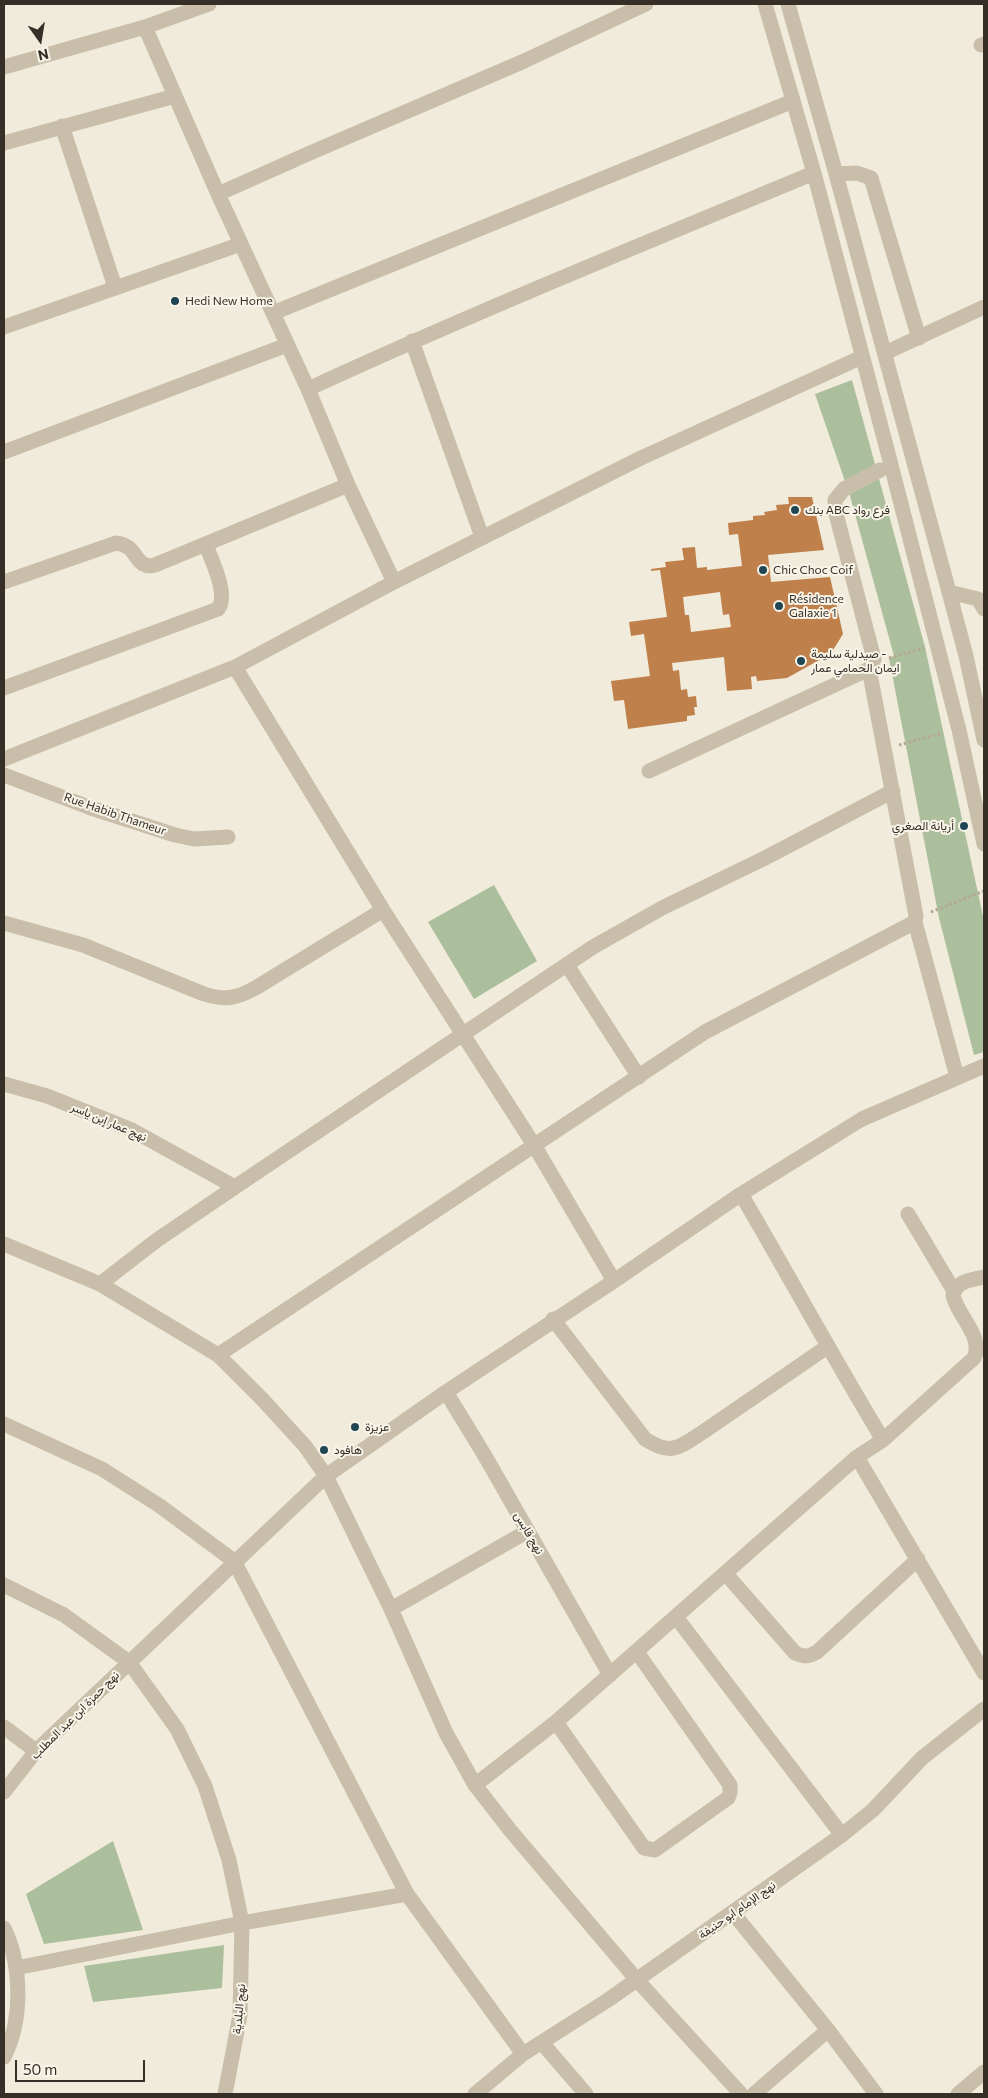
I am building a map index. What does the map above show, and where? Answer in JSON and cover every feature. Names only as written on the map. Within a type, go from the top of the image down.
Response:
[{"type":"street","points":[[4,66],[145,27],[210,4]]},
{"type":"street","points":[[218,194],[522,62],[646,4]]},
{"type":"street","points":[[765,4],[814,174],[862,357],[959,730],[984,844]]},
{"type":"street","points":[[788,4],[949,592],[966,656],[984,740]]},
{"type":"street","points":[[145,27],[218,194],[308,389],[348,485],[394,582]]},
{"type":"street","points":[[4,142],[175,96]]},
{"type":"street","points":[[273,313],[793,101]]},
{"type":"street","points":[[62,126],[115,287]]},
{"type":"street","points":[[836,174],[856,173],[871,178],[919,338]]},
{"type":"street","points":[[308,389],[412,341],[610,257],[814,174]]},
{"type":"street","points":[[4,327],[241,244]]},
{"type":"street","points":[[846,296],[867,291]]},
{"type":"street","points":[[884,353],[984,307]]},
{"type":"street","points":[[412,341],[482,537]]},
{"type":"street","points":[[4,452],[287,345]]},
{"type":"street","points":[[4,759],[234,667],[394,582],[641,458],[862,357]]},
{"type":"street","points":[[880,470],[844,489],[835,500],[835,510],[872,664],[883,748],[916,919],[957,1077]]},
{"type":"street","points":[[4,582],[116,543],[129,546],[138,559],[148,567],[206,545],[348,485]]},
{"type":"street","points":[[4,688],[218,609],[223,600],[222,590],[206,545]]},
{"type":"street","points":[[949,592],[978,599],[984,609]]},
{"type":"street","points":[[649,771],[872,664]]},
{"type":"street","points":[[234,667],[383,910],[534,1145],[614,1281]]},
{"type":"street","name":"Rue Habib Thameur","points":[[4,774],[91,808],[176,835],[194,839],[228,837]]},
{"type":"street","points":[[100,1284],[157,1240],[593,947],[662,908],[765,858],[893,792]]},
{"type":"street","points":[[4,923],[83,944],[204,994],[232,999],[245,994],[383,910]]},
{"type":"street","points":[[218,1355],[705,1032],[916,919]]},
{"type":"street","points":[[567,966],[639,1077]]},
{"type":"street","name":"نهج حمزة ابن عبد المطلب","points":[[4,1792],[36,1751],[234,1561],[326,1476],[553,1319],[614,1281],[741,1194],[862,1119],[984,1066]]},
{"type":"street","name":"نهج عمار إبن ياسر","points":[[4,1084],[47,1096],[132,1130],[235,1187]]},
{"type":"street","points":[[741,1194],[793,1282],[827,1347],[883,1440]]},
{"type":"street","points":[[475,1785],[556,1722],[610,1676],[857,1457],[883,1440],[974,1358],[976,1341],[954,1301],[954,1291],[908,1214]]},
{"type":"street","points":[[4,1244],[100,1284],[218,1355],[305,1446],[326,1476],[391,1609],[446,1733],[475,1785],[510,1830],[638,1980],[741,2094]]},
{"type":"street","points":[[954,1291],[961,1283],[984,1277]]},
{"type":"street","points":[[553,1319],[645,1439],[666,1450],[673,1449],[703,1432],[827,1347]]},
{"type":"street","name":"نهج قابس","points":[[446,1392],[485,1456],[610,1676]]},
{"type":"street","points":[[4,1424],[102,1469],[160,1506],[234,1561],[407,1894],[524,2054]]},
{"type":"street","points":[[857,1457],[984,1673]]},
{"type":"street","points":[[391,1609],[528,1531]]},
{"type":"street","points":[[726,1574],[795,1653],[810,1656],[817,1652],[918,1559]]},
{"type":"street","name":"نهج البلدية","points":[[4,1585],[64,1615],[128,1662],[177,1729],[205,1786],[229,1860],[242,1924],[240,2015],[225,2094]]},
{"type":"street","points":[[676,1617],[842,1835]]},
{"type":"street","points":[[556,1722],[644,1848],[655,1850],[728,1798],[730,1785],[637,1652]]},
{"type":"street","name":"نهج الإمام ابو حنيفة","points":[[474,2094],[524,2054],[638,1980],[842,1835],[873,1810],[922,1758],[984,1708]]},
{"type":"street","points":[[4,1727],[36,1751]]},
{"type":"street","points":[[16,1968],[407,1894]]},
{"type":"street","points":[[733,1913],[828,2030],[876,2094]]},
{"type":"street","points":[[4,1928],[9,1939],[16,1968],[17,2014],[4,2057]]},
{"type":"street","points":[[754,2094],[828,2030]]},
{"type":"street","points":[[542,2043],[586,2094]]},
{"type":"street","points":[[958,2094],[984,2072]]},
{"type":"path","points":[[872,664],[936,642]]},
{"type":"path","points":[[883,748],[907,744],[959,730]]},
{"type":"path","points":[[916,919],[984,891]]},
{"type":"green space","points":[[852,380],[925,647],[984,921],[984,1052],[974,1055],[939,918],[889,658],[894,656],[850,496],[815,394]]},
{"type":"green space","points":[[494,885],[537,961],[474,999],[428,922]]},
{"type":"green space","points":[[113,1841],[143,1930],[44,1944],[26,1894]]},
{"type":"green space","points":[[224,1945],[222,1988],[93,2002],[84,1966]]},
{"type":"building","name":"Résidence Galaxie 1","points":[[788,497],[812,497],[824,550],[768,555],[771,582],[830,577],[843,634],[830,654],[787,678],[757,681],[756,676],[751,677],[752,689],[727,691],[724,657],[672,663],[673,671],[679,670],[681,690],[687,689],[688,697],[696,696],[697,707],[694,707],[695,715],[687,716],[687,721],[628,729],[624,700],[614,701],[611,681],[650,676],[644,634],[631,636],[629,622],[667,617],[660,570],[651,571],[651,569],[666,567],[665,562],[684,560],[682,548],[695,547],[697,568],[707,567],[707,570],[742,566],[738,534],[729,535],[728,523],[753,520],[753,516],[765,515],[764,512],[777,510],[776,505],[789,504]],"holes":[[[720,592],[723,615],[729,614],[731,627],[691,632],[689,615],[685,615],[683,597]]]},
{"type":"place","name":"Hedi New Home","points":[[175,301]]},
{"type":"place","name":"بنك ABC فرع رواد","points":[[795,510]]},
{"type":"place","name":"Chic Choc Coif","points":[[763,570]]},
{"type":"place","name":"Résidence Galaxie 1","points":[[779,606]]},
{"type":"place","name":"صيدلية سليمة - ايمان الحمامي عمار","points":[[801,661]]},
{"type":"place","name":"أريانة الصغري","points":[[964,826]]},
{"type":"place","name":"عزيزة","points":[[355,1427]]},
{"type":"place","name":"هافود","points":[[324,1450]]}]
